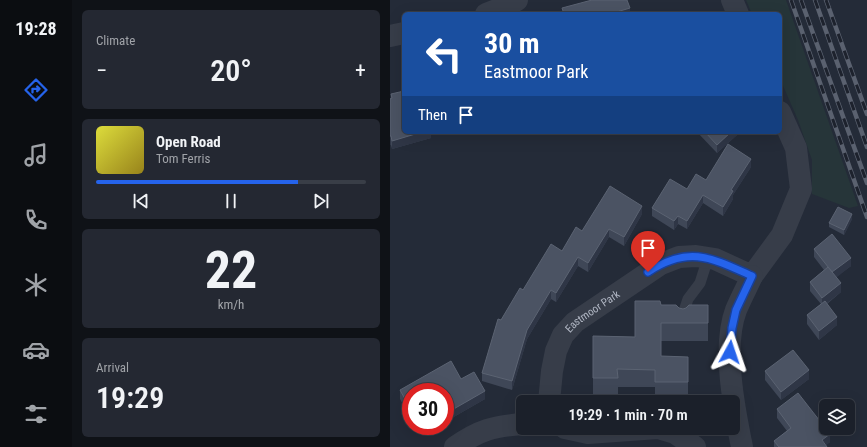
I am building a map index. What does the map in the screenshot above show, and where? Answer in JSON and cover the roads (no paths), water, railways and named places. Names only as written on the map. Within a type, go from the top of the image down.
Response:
[{"type":"street","points":[[491,12],[517,0]]},
{"type":"street","points":[[732,0],[737,12]]},
{"type":"street","points":[[390,36],[402,33]]},
{"type":"street","points":[[742,447],[735,410],[730,352],[732,328],[736,310],[752,276],[782,235],[801,189],[796,148],[782,116]]},
{"type":"street","name":"Eastmoor Park","points":[[550,395],[556,351],[563,335],[575,322],[661,264],[679,257],[696,256],[715,259],[752,276]]},
{"type":"street","points":[[455,447],[472,435],[489,428],[516,425]]},
{"type":"street","points":[[678,435],[695,447]]},
{"type":"lane","points":[[683,320],[688,299],[700,283],[708,258]]},
{"type":"railway","points":[[791,0],[867,217]]},
{"type":"railway","points":[[801,0],[867,183]]},
{"type":"railway","points":[[815,0],[867,147]]},
{"type":"railway","points":[[826,0],[867,114]]}]
